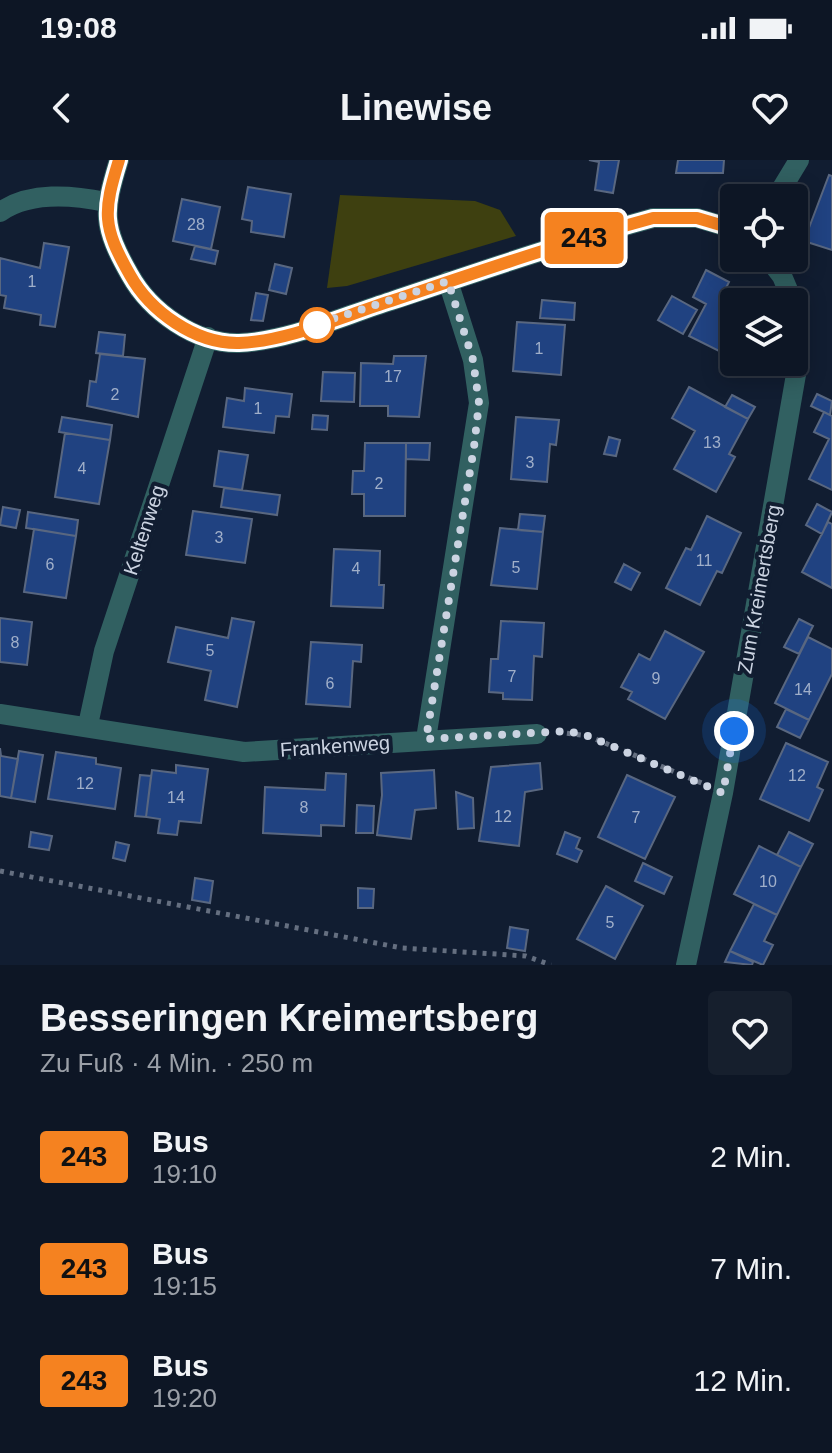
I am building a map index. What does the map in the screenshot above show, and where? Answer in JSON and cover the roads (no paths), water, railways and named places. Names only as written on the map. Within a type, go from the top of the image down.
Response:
[{"type":"street","points":[[119,160],[106,202],[110,240],[136,287],[171,321],[208,337],[237,343],[276,336],[653,218],[697,218],[720,225]]},
{"type":"street","points":[[784,184],[799,160]]},
{"type":"street","points":[[0,212],[44,197],[76,196],[106,202]]},
{"type":"street","points":[[426,739],[479,403],[473,360],[448,281]]},
{"type":"street","name":"Keltenweg","points":[[88,725],[104,651],[208,337]]},
{"type":"street","name":"Zum Kreimertsberg","points":[[686,965],[723,793],[796,376]]},
{"type":"street","points":[[0,714],[88,725]]},
{"type":"street","name":"Frankenweg","points":[[88,725],[244,752],[537,734]]}]
